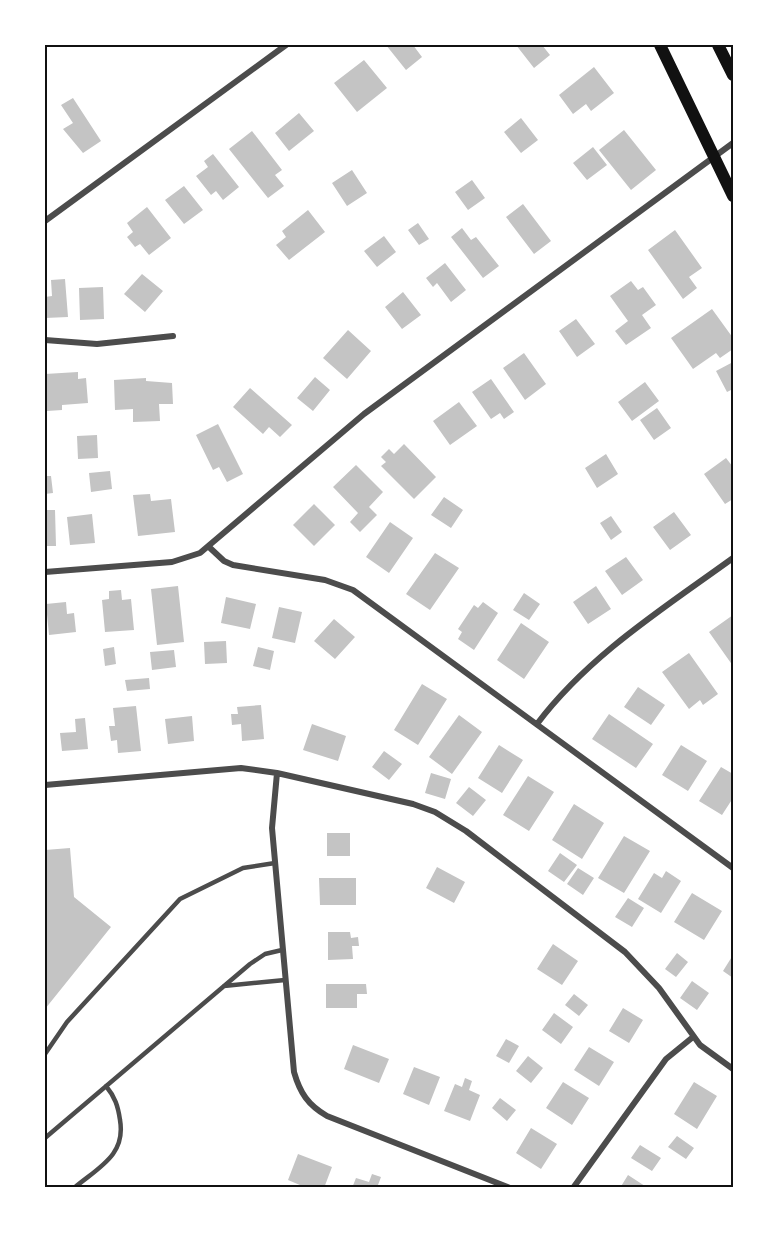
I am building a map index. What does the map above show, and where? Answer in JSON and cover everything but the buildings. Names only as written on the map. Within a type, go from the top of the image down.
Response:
[{"type":"main road","points":[[660,45],[733,196]]},
{"type":"main road","points":[[718,45],[733,75]]},
{"type":"street","points":[[45,221],[286,45]]},
{"type":"street","points":[[45,572],[183,560],[209,547],[357,419],[733,143]]},
{"type":"street","points":[[45,340],[97,344],[173,336]]},
{"type":"street","points":[[209,547],[224,561],[233,565],[325,580],[353,590],[733,868]]},
{"type":"street","points":[[537,724],[554,702],[613,646],[733,558]]},
{"type":"street","points":[[45,785],[221,769],[277,773],[424,807],[455,823],[625,952],[659,988],[693,1037],[708,1052],[733,1068]]},
{"type":"street","points":[[277,773],[272,817],[275,862],[294,1072],[301,1094],[327,1116],[510,1188]]},
{"type":"street","points":[[573,1188],[666,1059],[693,1037]]},
{"type":"lane","points":[[45,1053],[67,1022],[180,899],[243,868],[275,862]]},
{"type":"lane","points":[[45,1138],[258,958],[282,950]]},
{"type":"lane","points":[[224,986],[285,980]]},
{"type":"lane","points":[[74,1188],[114,1154],[122,1140],[118,1108],[106,1086]]}]
